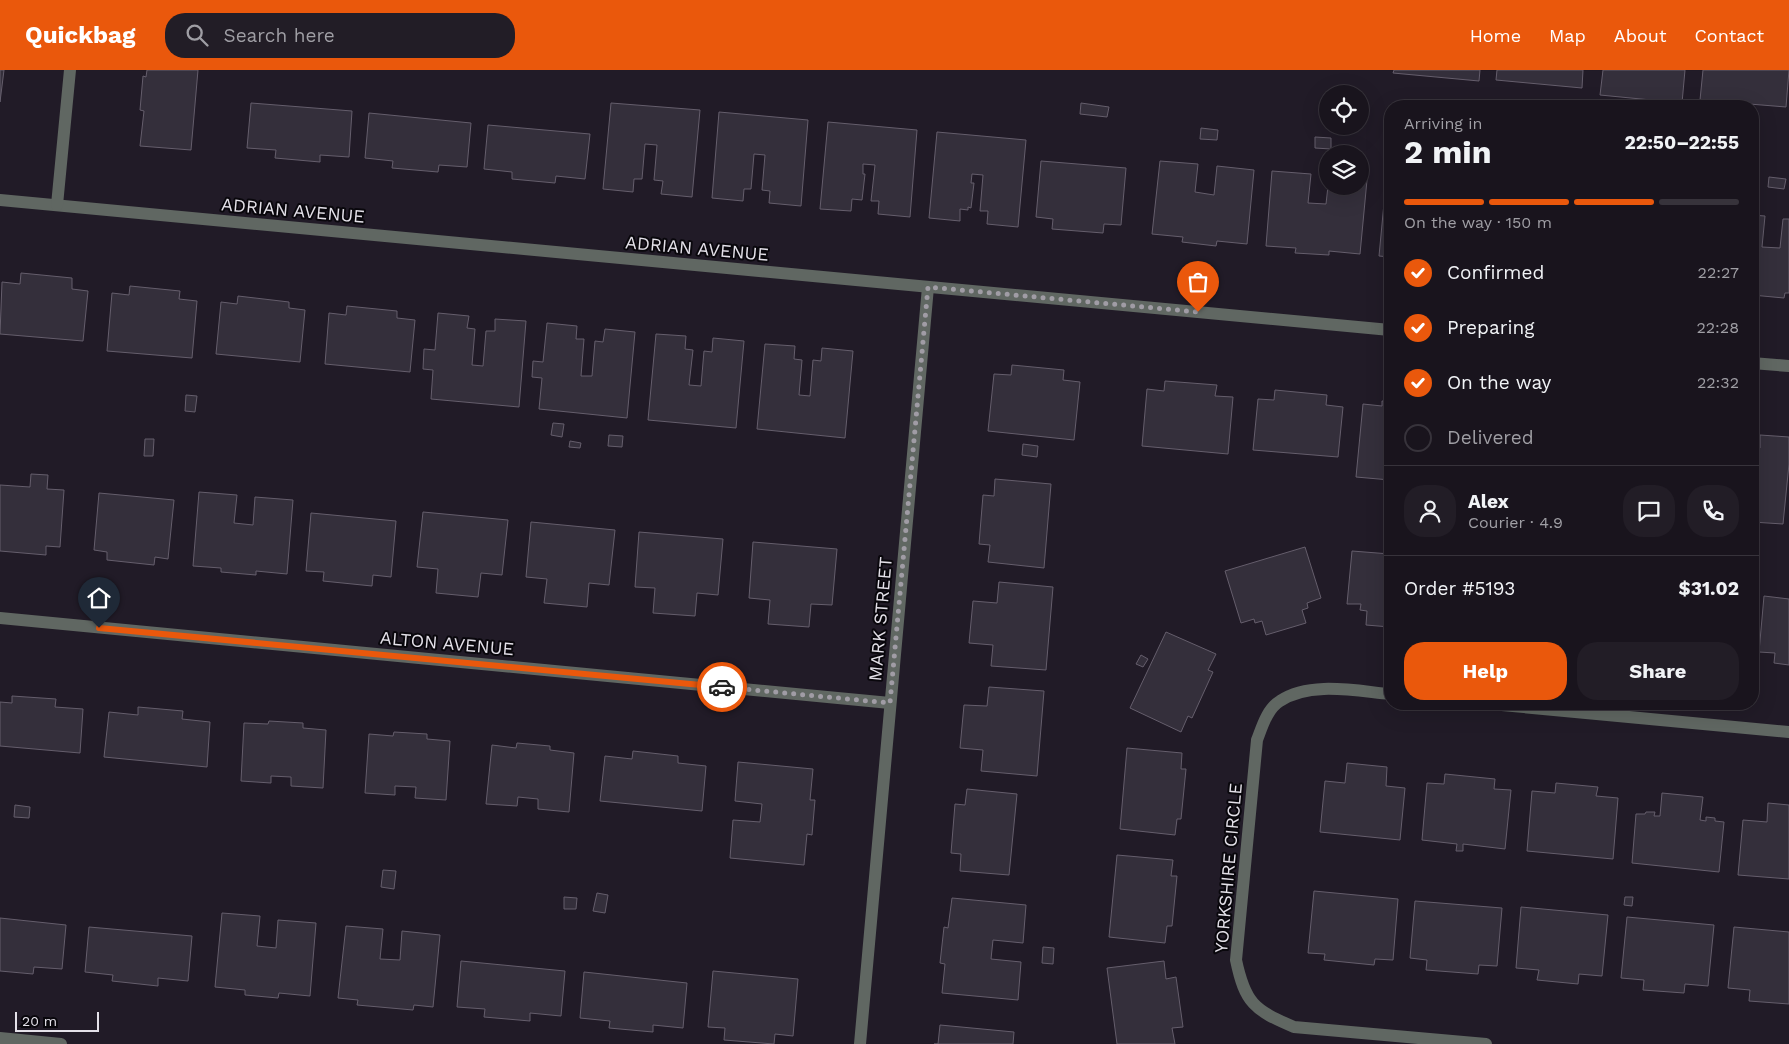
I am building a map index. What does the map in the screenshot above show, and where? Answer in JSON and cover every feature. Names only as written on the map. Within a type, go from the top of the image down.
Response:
[{"type":"street","points":[[57,205],[70,70]]},
{"type":"street","name":"ADRIAN AVENUE","points":[[0,200],[1384,329]]},
{"type":"street","name":"MARK STREET","points":[[860,1044],[928,287]]},
{"type":"street","points":[[1759,364],[1789,366]]},
{"type":"street","name":"ALTON AVENUE","points":[[0,618],[890,703]]},
{"type":"street","name":"YORKSHIRE CIRCLE","points":[[1384,693],[1330,688],[1304,691],[1280,701],[1266,716],[1257,740],[1236,960],[1241,984],[1252,1003],[1271,1017],[1294,1027],[1486,1044]]},
{"type":"street","points":[[1556,710],[1789,732]]},
{"type":"street","points":[[0,1038],[61,1044]]},
{"type":"building","points":[[0,70],[4,70],[0,102]]},
{"type":"building","points":[[147,70],[198,70],[191,150],[140,146],[144,111],[140,110],[143,76],[146,77]]},
{"type":"building","points":[[1394,70],[1480,70],[1479,81],[1393,73]]},
{"type":"building","points":[[1497,70],[1583,70],[1582,88],[1496,80]]},
{"type":"building","points":[[1603,70],[1685,70],[1682,100],[1651,100],[1600,95]]},
{"type":"building","points":[[1703,70],[1789,70],[1786,107],[1759,105],[1759,100],[1700,100]]},
{"type":"building","points":[[251,103],[352,111],[349,157],[320,155],[320,162],[275,158],[276,150],[247,148]]},
{"type":"building","points":[[611,103],[700,110],[692,197],[661,194],[663,181],[654,180],[657,145],[645,144],[642,179],[634,179],[633,192],[603,189]]},
{"type":"building","points":[[1081,103],[1109,107],[1107,117],[1080,114]]},
{"type":"building","points":[[719,112],[808,120],[801,206],[769,203],[770,191],[762,190],[765,155],[754,154],[751,189],[744,189],[743,201],[712,198]]},
{"type":"building","points":[[369,113],[471,123],[467,167],[439,165],[438,172],[392,168],[393,161],[365,158]]},
{"type":"building","points":[[828,122],[917,130],[910,217],[878,214],[879,201],[871,201],[875,165],[863,164],[863,174],[865,174],[862,200],[852,199],[851,211],[820,209]]},
{"type":"building","points":[[488,125],[590,134],[585,179],[556,176],[555,183],[512,179],[512,172],[484,169]]},
{"type":"building","points":[[1201,128],[1218,130],[1217,140],[1200,139]]},
{"type":"building","points":[[937,132],[1026,140],[1018,227],[987,224],[988,211],[980,211],[983,175],[972,174],[971,183],[974,183],[971,208],[968,207],[968,210],[960,209],[960,221],[929,218]]},
{"type":"building","points":[[1315,137],[1331,138],[1331,145],[1319,145],[1319,148],[1315,148]]},
{"type":"building","points":[[1041,161],[1126,168],[1121,225],[1104,224],[1103,233],[1052,229],[1053,219],[1036,217]]},
{"type":"building","points":[[1160,161],[1198,164],[1195,192],[1214,195],[1217,166],[1254,170],[1247,244],[1217,241],[1216,246],[1182,242],[1183,237],[1152,234]]},
{"type":"building","points":[[1272,171],[1311,174],[1308,203],[1326,204],[1327,195],[1366,195],[1360,254],[1329,251],[1329,255],[1295,253],[1296,248],[1266,246]]},
{"type":"building","points":[[1769,177],[1786,179],[1784,189],[1768,187]]},
{"type":"building","points":[[1384,203],[1384,256],[1379,256]]},
{"type":"building","points":[[1759,216],[1765,216],[1762,247],[1780,248],[1783,219],[1789,219],[1789,293],[1785,293],[1784,298],[1759,296]]},
{"type":"building","points":[[21,273],[72,278],[72,289],[88,291],[83,341],[0,334],[2,282],[20,284]]},
{"type":"building","points":[[130,286],[180,291],[179,299],[197,301],[192,358],[107,351],[112,293],[129,295]]},
{"type":"building","points":[[238,296],[289,302],[289,308],[305,310],[300,362],[216,354],[221,302],[237,304]]},
{"type":"building","points":[[347,306],[397,311],[397,318],[415,320],[410,372],[325,364],[329,313],[346,315]]},
{"type":"building","points":[[438,313],[469,316],[467,328],[475,329],[472,365],[483,366],[486,331],[495,331],[495,319],[526,321],[519,407],[431,399],[433,370],[423,369],[424,349],[435,350]]},
{"type":"building","points":[[547,323],[577,326],[576,339],[584,339],[581,376],[592,376],[595,341],[603,342],[605,329],[635,332],[627,418],[539,409],[542,378],[532,377],[533,361],[543,362]]},
{"type":"building","points":[[656,334],[686,336],[685,349],[693,350],[689,385],[701,386],[704,351],[712,352],[713,338],[744,341],[736,428],[648,420]]},
{"type":"building","points":[[765,344],[795,346],[794,359],[802,360],[799,395],[810,396],[813,360],[821,361],[822,348],[853,351],[845,438],[757,429]]},
{"type":"building","points":[[1012,365],[1064,370],[1063,380],[1080,382],[1074,440],[988,431],[994,374],[1011,375]]},
{"type":"building","points":[[1165,381],[1217,385],[1215,396],[1233,397],[1228,454],[1142,446],[1147,389],[1164,391]]},
{"type":"building","points":[[1275,390],[1327,395],[1326,405],[1343,407],[1338,457],[1253,450],[1258,399],[1274,400]]},
{"type":"building","points":[[186,395],[197,396],[195,412],[185,411]]},
{"type":"building","points":[[1382,401],[1384,401],[1384,479],[1356,477],[1363,404],[1382,406]]},
{"type":"building","points":[[553,423],[564,424],[562,437],[551,435]]},
{"type":"building","points":[[609,435],[623,436],[622,447],[608,446]]},
{"type":"building","points":[[1760,435],[1789,437],[1789,464],[1783,524],[1759,522]]},
{"type":"building","points":[[145,439],[154,439],[153,456],[144,456]]},
{"type":"building","points":[[570,441],[581,443],[580,448],[569,447]]},
{"type":"building","points":[[1023,444],[1038,446],[1037,457],[1022,455]]},
{"type":"building","points":[[31,474],[48,475],[47,489],[64,490],[60,547],[46,546],[46,555],[0,551],[0,485],[30,487]]},
{"type":"building","points":[[995,479],[1051,484],[1044,568],[988,562],[990,545],[979,544],[983,495],[994,496]]},
{"type":"building","points":[[199,492],[237,495],[234,523],[253,525],[255,497],[293,500],[287,574],[256,571],[256,575],[221,572],[221,568],[193,566]]},
{"type":"building","points":[[99,493],[174,500],[168,559],[155,557],[154,565],[107,560],[107,552],[94,550]]},
{"type":"building","points":[[423,512],[508,520],[502,575],[481,573],[478,597],[436,593],[438,569],[417,567]]},
{"type":"building","points":[[311,513],[396,521],[391,577],[373,575],[372,586],[323,581],[324,572],[306,571]]},
{"type":"building","points":[[531,522],[615,530],[609,585],[589,583],[587,607],[544,603],[547,579],[526,577]]},
{"type":"building","points":[[639,532],[723,539],[718,595],[697,593],[695,616],[653,613],[655,588],[635,587]]},
{"type":"building","points":[[753,542],[837,549],[832,605],[811,604],[809,627],[768,624],[770,600],[749,598]]},
{"type":"building","points":[[1305,547],[1321,598],[1307,603],[1308,608],[1302,610],[1306,623],[1266,635],[1262,621],[1255,623],[1254,619],[1241,623],[1225,571]]},
{"type":"building","points":[[1352,551],[1384,554],[1384,626],[1366,625],[1367,611],[1360,610],[1361,604],[1347,604]]},
{"type":"building","points":[[999,582],[1053,587],[1046,670],[991,666],[993,645],[969,643],[973,601],[997,603]]},
{"type":"building","points":[[1764,596],[1789,599],[1789,665],[1774,663],[1775,653],[1759,652]]},
{"type":"building","points":[[1166,632],[1216,654],[1208,670],[1213,672],[1192,718],[1188,716],[1181,732],[1130,708]]},
{"type":"building","points":[[1141,655],[1148,659],[1143,667],[1136,664]]},
{"type":"building","points":[[989,687],[1044,691],[1037,776],[981,771],[983,750],[960,748],[964,705],[987,706]]},
{"type":"building","points":[[12,696],[56,699],[55,707],[83,709],[80,753],[0,746],[0,702],[12,703]]},
{"type":"building","points":[[138,707],[183,711],[182,719],[210,722],[207,767],[104,757],[109,712],[138,715]]},
{"type":"building","points":[[269,721],[303,723],[303,728],[326,730],[323,788],[291,786],[291,777],[271,776],[271,783],[241,781],[244,723],[268,724]]},
{"type":"building","points":[[394,732],[427,734],[427,739],[450,741],[446,800],[415,798],[416,787],[395,786],[395,795],[365,793],[369,734],[393,736]]},
{"type":"building","points":[[517,743],[550,746],[550,750],[574,753],[569,812],[538,809],[538,799],[518,797],[517,806],[486,804],[492,745],[516,748]]},
{"type":"building","points":[[1127,748],[1182,753],[1181,769],[1186,769],[1181,819],[1177,819],[1175,835],[1120,829]]},
{"type":"building","points":[[633,751],[678,756],[678,763],[706,766],[702,811],[600,801],[605,756],[632,759]]},
{"type":"building","points":[[738,762],[813,769],[810,800],[815,800],[812,835],[807,834],[804,865],[730,858],[733,820],[760,822],[762,804],[735,801]]},
{"type":"building","points":[[1347,763],[1387,767],[1386,786],[1405,788],[1400,840],[1320,832],[1325,781],[1345,783]]},
{"type":"building","points":[[1445,774],[1495,779],[1494,789],[1511,790],[1505,849],[1463,844],[1463,851],[1456,851],[1457,844],[1422,840],[1427,783],[1444,784]]},
{"type":"building","points":[[1556,783],[1598,787],[1596,796],[1618,798],[1613,859],[1527,851],[1532,791],[1555,793]]},
{"type":"building","points":[[967,789],[1017,794],[1009,875],[960,871],[961,854],[951,853],[955,804],[965,805]]},
{"type":"building","points":[[1662,793],[1703,797],[1700,820],[1706,821],[1706,817],[1724,822],[1719,872],[1632,863],[1636,814],[1655,812],[1654,816],[1660,816]]},
{"type":"building","points":[[1768,803],[1789,805],[1789,879],[1738,875],[1743,820],[1767,822]]},
{"type":"building","points":[[15,805],[30,807],[29,818],[14,817]]},
{"type":"building","points":[[1117,855],[1173,860],[1171,876],[1177,876],[1172,926],[1167,926],[1165,943],[1109,937]]},
{"type":"building","points":[[383,870],[396,871],[394,889],[381,887]]},
{"type":"building","points":[[1314,891],[1398,899],[1393,960],[1375,959],[1374,965],[1324,960],[1325,954],[1308,953]]},
{"type":"building","points":[[597,893],[608,895],[605,913],[593,911]]},
{"type":"building","points":[[564,897],[577,898],[576,909],[564,909]]},
{"type":"building","points":[[1625,897],[1633,897],[1632,906],[1624,905]]},
{"type":"building","points":[[952,898],[1026,905],[1023,943],[993,940],[991,959],[1021,962],[1018,1000],[942,993],[945,964],[940,963],[944,927],[948,928]]},
{"type":"building","points":[[1415,901],[1502,908],[1497,966],[1479,965],[1478,974],[1426,970],[1427,960],[1410,958]]},
{"type":"building","points":[[1521,907],[1608,915],[1602,976],[1579,974],[1578,984],[1537,980],[1539,970],[1516,968]]},
{"type":"building","points":[[222,913],[260,916],[257,946],[276,948],[278,920],[316,923],[310,996],[279,993],[278,998],[245,995],[245,990],[215,987]]},
{"type":"building","points":[[1627,917],[1714,925],[1708,986],[1685,984],[1684,993],[1643,990],[1644,980],[1621,978]]},
{"type":"building","points":[[0,918],[66,925],[62,969],[34,967],[33,974],[0,971]]},
{"type":"building","points":[[346,926],[383,929],[380,959],[400,960],[402,931],[440,935],[433,1007],[414,1005],[413,1010],[357,1005],[358,1000],[338,998]]},
{"type":"building","points":[[89,927],[192,936],[188,981],[158,978],[158,986],[112,981],[113,975],[85,972]]},
{"type":"building","points":[[1734,927],[1789,932],[1789,1004],[1749,1001],[1750,990],[1728,988]]},
{"type":"building","points":[[1043,947],[1054,948],[1053,964],[1042,963]]},
{"type":"building","points":[[461,961],[565,971],[561,1016],[530,1013],[530,1021],[484,1017],[485,1009],[457,1007]]},
{"type":"building","points":[[1164,961],[1166,979],[1176,977],[1183,1027],[1172,1028],[1175,1044],[1117,1044],[1107,968]]},
{"type":"building","points":[[713,971],[798,979],[793,1036],[775,1034],[774,1044],[724,1040],[725,1028],[708,1027]]},
{"type":"building","points":[[584,972],[687,983],[683,1028],[653,1025],[653,1032],[609,1028],[610,1021],[580,1018]]},
{"type":"building","points":[[940,1025],[1014,1032],[1013,1044],[938,1044]]},
{"type":"way so far","points":[[722,687],[890,703],[928,287],[1198,312]]},
{"type":"route","points":[[99,628],[722,687]]}]
